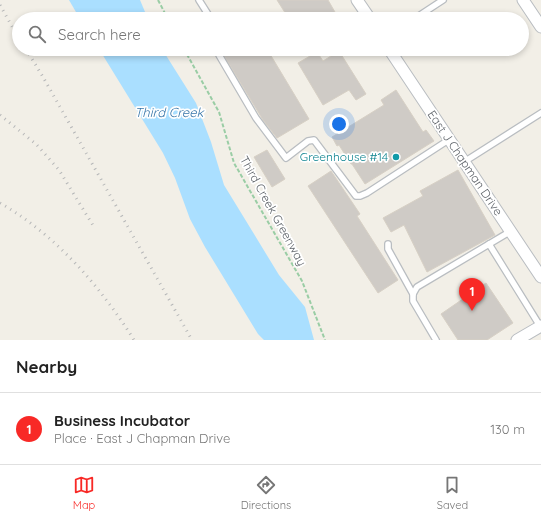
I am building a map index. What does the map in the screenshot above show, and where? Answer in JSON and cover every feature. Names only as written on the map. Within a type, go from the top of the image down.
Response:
[{"type":"street","points":[[357,0],[365,12]]},
{"type":"street","points":[[523,0],[540,23]]},
{"type":"street","name":"East J Chapman Drive","points":[[394,56],[464,162],[540,272]]},
{"type":"street","points":[[517,340],[540,326]]},
{"type":"lane","points":[[199,0],[207,12]]},
{"type":"lane","points":[[425,12],[443,0]]},
{"type":"lane","points":[[220,56],[256,118],[286,158],[308,141],[314,140],[352,193],[356,196],[360,196],[450,139]]},
{"type":"lane","points":[[464,162],[541,113]]},
{"type":"lane","points":[[413,294],[417,287],[511,231]]},
{"type":"lane","points":[[388,244],[388,249],[413,294],[413,301],[436,340]]},
{"type":"lane","points":[[489,244],[540,326]]},
{"type":"path","points":[[158,0],[164,12]]},
{"type":"path","name":"Third Creek Greenway","points":[[188,56],[218,112],[234,163],[302,281],[325,340]]},
{"type":"water","points":[[69,0],[140,0],[145,12],[76,12]]},
{"type":"water","name":"Third Creek","points":[[103,56],[166,56],[196,103],[211,142],[224,185],[279,275],[305,307],[314,340],[264,340],[258,334],[205,247],[190,219],[175,178],[163,153]]},
{"type":"building","points":[[277,0],[328,0],[335,12],[285,12]]},
{"type":"building","points":[[224,56],[271,56],[309,119],[277,138],[263,120]]},
{"type":"building","points":[[310,56],[320,56],[323,61],[331,56],[342,56],[366,94],[356,100],[349,90],[323,105],[298,63]]},
{"type":"building","points":[[396,90],[423,132],[426,130],[434,141],[365,184],[332,137],[384,105],[381,100]]},
{"type":"building","points":[[267,150],[285,179],[272,187],[254,157]]},
{"type":"building","points":[[458,170],[495,235],[427,272],[404,225],[391,232],[383,218],[423,196],[420,191]]},
{"type":"building","points":[[331,171],[360,214],[357,216],[398,280],[378,293],[308,186]]},
{"type":"building","points":[[486,283],[513,323],[487,340],[458,340],[441,314]]},
{"type":"railway","points":[[0,5],[12,26]]},
{"type":"railway","points":[[30,56],[192,340]]},
{"type":"railway","points":[[0,115],[36,144],[59,170],[94,227]]},
{"type":"railway","points":[[0,203],[40,230],[75,263],[107,300],[134,340]]},
{"type":"place","name":"Greenhouse #14","points":[[396,157]]},
{"type":"place","name":"Business Incubator","points":[[472,311]]}]
